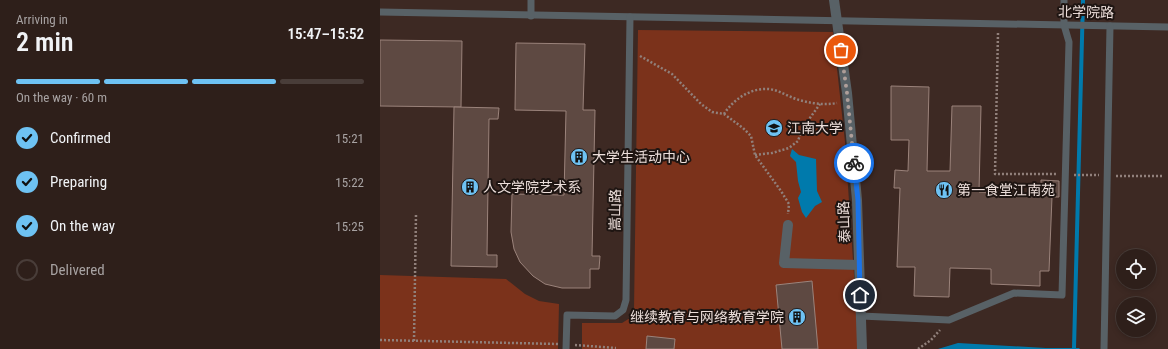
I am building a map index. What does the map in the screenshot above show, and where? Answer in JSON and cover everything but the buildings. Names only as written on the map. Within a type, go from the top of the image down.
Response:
[{"type":"street","name":"泰山路","points":[[834,0],[848,102],[858,200],[862,349]]},
{"type":"street","points":[[788,225],[784,263],[859,265]]},
{"type":"lane","points":[[531,0],[531,16]]},
{"type":"lane","points":[[861,316],[949,320],[1014,293],[1062,294],[1069,42],[1064,25],[1064,0]]},
{"type":"lane","name":"北学院路","points":[[380,12],[630,18],[1168,27]]},
{"type":"lane","name":"嵩山路","points":[[566,347],[567,315],[615,316],[623,310],[626,300],[630,18]]},
{"type":"lane","points":[[1104,349],[1106,176],[1110,26]]},
{"type":"path","points":[[998,24],[995,174],[1163,176]]},
{"type":"path","points":[[630,50],[672,74],[701,104],[712,112],[724,114],[751,136],[756,155],[789,204],[788,225]]},
{"type":"path","points":[[724,114],[728,108],[744,94],[761,90],[773,90],[802,101],[820,104],[848,102]]},
{"type":"path","points":[[756,155],[772,154],[789,148],[798,141],[802,129],[820,104]]},
{"type":"path","points":[[414,341],[416,214]]},
{"type":"path","points":[[918,349],[931,340],[949,320]]},
{"type":"path","points":[[380,340],[616,348]]},
{"type":"shaded area","points":[[638,30],[833,32],[845,142],[859,349],[582,349],[582,323],[622,323],[630,318],[634,310]]},
{"type":"shaded area","points":[[380,275],[506,279],[525,294],[539,301],[559,304],[558,349],[380,349]]},
{"type":"water","points":[[792,149],[799,155],[816,159],[817,191],[822,202],[815,206],[806,218],[802,212],[798,198],[801,192],[796,162],[790,156]]},
{"type":"water","points":[[958,343],[1046,348],[1079,348],[1080,349],[938,349]]},
{"type":"waterway","points":[[1074,348],[1083,0]]},
{"type":"way so far","points":[[841,50],[854,163]]},
{"type":"place","name":"江南大学","points":[[774,128]]},
{"type":"place","name":"大学生活动中心","points":[[579,157]]},
{"type":"place","name":"人文学院艺术系","points":[[470,187]]},
{"type":"place","name":"第一食堂江南苑","points":[[944,190]]},
{"type":"place","name":"继续教育与网络教育学院","points":[[797,317]]},
{"type":"route","points":[[854,163],[858,200],[860,295]]}]
